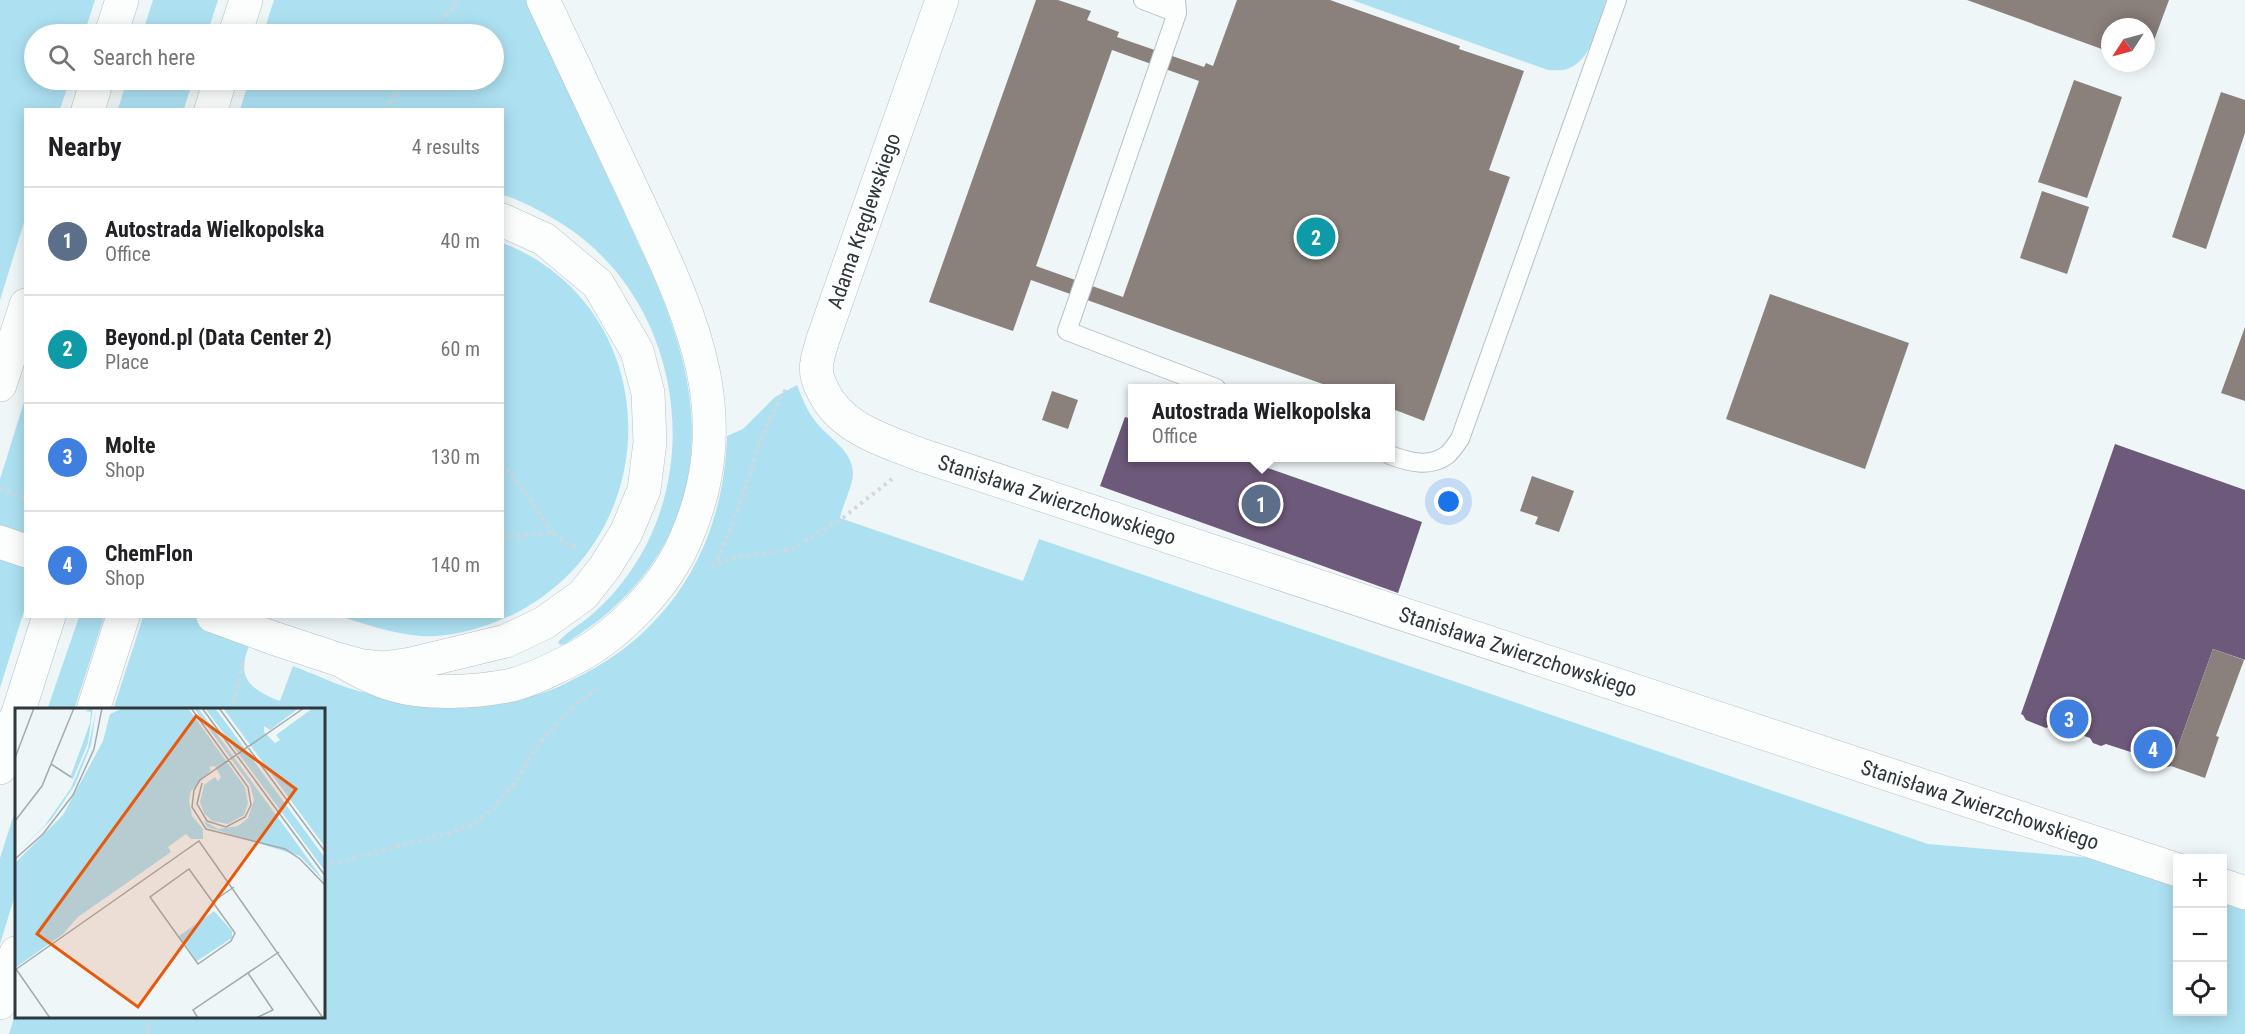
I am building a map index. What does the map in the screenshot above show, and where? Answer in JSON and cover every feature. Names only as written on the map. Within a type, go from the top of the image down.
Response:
[{"type":"main road","points":[[114,24],[122,0]]},
{"type":"main road","points":[[238,24],[246,0]]},
{"type":"main road","points":[[340,660],[378,680],[421,690],[509,686],[538,675],[577,657],[631,616],[656,590],[675,563],[702,497],[710,453],[710,421],[703,362],[676,284],[543,0]]},
{"type":"main road","name":"Adama Kręglewskiego","points":[[861,430],[846,422],[825,397],[819,382],[816,364],[942,0]]},
{"type":"main road","points":[[89,108],[94,90]]},
{"type":"main road","points":[[212,108],[217,90]]},
{"type":"main road","points":[[218,618],[340,660],[362,666],[384,668],[469,652],[506,641],[544,623],[583,595],[605,567],[626,533],[644,490],[651,441],[648,393],[637,351],[598,284],[544,239],[504,221]]},
{"type":"main road","points":[[0,385],[24,311]]},
{"type":"main road","name":"Stanisława Zwierzchowskiego","points":[[861,430],[921,455],[2173,868]]},
{"type":"main road","points":[[0,542],[24,550]]},
{"type":"main road","points":[[20,708],[48,618]]},
{"type":"main road","points":[[94,708],[122,618]]},
{"type":"main road","points":[[0,768],[15,720]]},
{"type":"main road","points":[[2227,886],[2245,893]]},
{"type":"main road","points":[[0,1003],[15,956]]},
{"type":"lane","points":[[1143,0],[1176,7],[1067,331],[1206,384]]},
{"type":"lane","points":[[1395,457],[1429,463],[1448,455],[1460,439],[1617,0]]},
{"type":"path","points":[[440,24],[458,0]]},
{"type":"path","points":[[388,108],[398,90]]},
{"type":"path","points":[[504,466],[526,493],[552,533]]},
{"type":"path","points":[[0,489],[24,497]]},
{"type":"path","points":[[147,1019],[148,1034]]},
{"type":"shaded area","points":[[0,0],[95,0],[87,24],[24,24],[24,90],[67,90],[60,108],[24,108],[24,222],[0,300]]},
{"type":"shaded area","points":[[153,0],[218,0],[210,24],[145,24]]},
{"type":"shaded area","points":[[274,0],[526,0],[660,293],[678,344],[687,381],[691,418],[691,453],[686,487],[676,520],[660,552],[639,581],[607,614],[565,644],[560,645],[558,642],[603,604],[629,574],[660,513],[671,466],[672,417],[665,370],[649,324],[625,283],[592,247],[552,218],[504,195],[504,108],[241,108],[246,90],[504,90],[504,24],[266,24]]},
{"type":"shaded area","points":[[1352,0],[1606,0],[1597,30],[1583,58],[1567,69],[1548,70]]},
{"type":"shaded area","points":[[124,90],[190,90],[184,108],[118,108]]},
{"type":"shaded area","points":[[504,244],[556,274],[595,316],[619,367],[628,421],[623,477],[603,529],[568,576],[518,612],[496,622],[446,635],[412,635],[345,618],[504,618]]},
{"type":"shaded area","points":[[797,385],[813,418],[844,451],[852,466],[852,479],[840,518],[1023,581],[1039,539],[1928,844],[2117,860],[2173,880],[2173,1016],[2227,1016],[2227,897],[2245,904],[2245,1034],[9,1034],[15,1014],[15,1019],[326,1019],[326,708],[114,708],[143,618],[260,618],[245,657],[246,677],[263,693],[280,701],[293,666],[346,687],[379,695],[510,698],[547,692],[613,656],[643,633],[667,606],[688,577],[704,545],[716,511],[724,474],[727,436],[743,429],[775,397]]},
{"type":"shaded area","points":[[24,402],[24,611],[0,688],[0,479]]},
{"type":"shaded area","points":[[79,618],[104,618],[75,708],[48,708]]},
{"type":"shaded area","points":[[15,811],[15,895],[0,944],[0,858]]},
{"type":"building: Offices","points":[[1125,417],[1128,418],[1128,462],[1250,462],[1422,522],[1398,593],[1100,486]]},
{"type":"building: Offices","points":[[2115,444],[2245,490],[2245,660],[2213,649],[2171,766],[2163,768],[2143,761],[2140,755],[2106,744],[2101,746],[2093,743],[2090,738],[2052,725],[2046,728],[2026,720],[2021,714]]},
{"type":"building: Industry","points":[[1036,0],[1058,0],[1091,11],[1087,20],[1119,32],[1117,37],[1204,67],[1206,63],[1213,66],[1237,0],[1330,0],[1524,71],[1489,170],[1510,177],[1424,421],[1395,410],[1395,384],[1323,384],[1031,280],[1013,331],[929,302]],"holes":[[[1112,50],[1199,81],[1123,297],[1036,266]]]},
{"type":"building: Industry","points":[[1967,0],[2169,0],[2155,38],[2155,18],[2101,18],[2101,49]]},
{"type":"building: Industry","points":[[2074,80],[2122,97],[2087,198],[2038,182]]},
{"type":"building: Industry","points":[[2221,92],[2245,100],[2245,133],[2206,249],[2172,237]]},
{"type":"building: Industry","points":[[2042,191],[2089,207],[2067,274],[2020,258]]},
{"type":"building: Industry","points":[[1770,294],[1909,343],[1865,469],[1726,419]]},
{"type":"building: Industry","points":[[2245,327],[2245,401],[2221,393]]},
{"type":"building: Industry","points":[[1052,391],[1078,400],[1068,429],[1042,420]]},
{"type":"building: Industry","points":[[1532,476],[1574,491],[1559,532],[1535,524],[1538,517],[1520,511]]},
{"type":"building: Industry","points":[[2213,649],[2244,660],[2216,736],[2219,737],[2205,778],[2171,766]]},
{"type":"place","name":"Beyond.pl (Data Center 2)","points":[[1316,237]]},
{"type":"place","name":"Autostrada Wielkopolska","points":[[1261,504]]},
{"type":"place","name":"Molte","points":[[2069,719]]},
{"type":"place","name":"ChemFlon","points":[[2153,749]]}]
